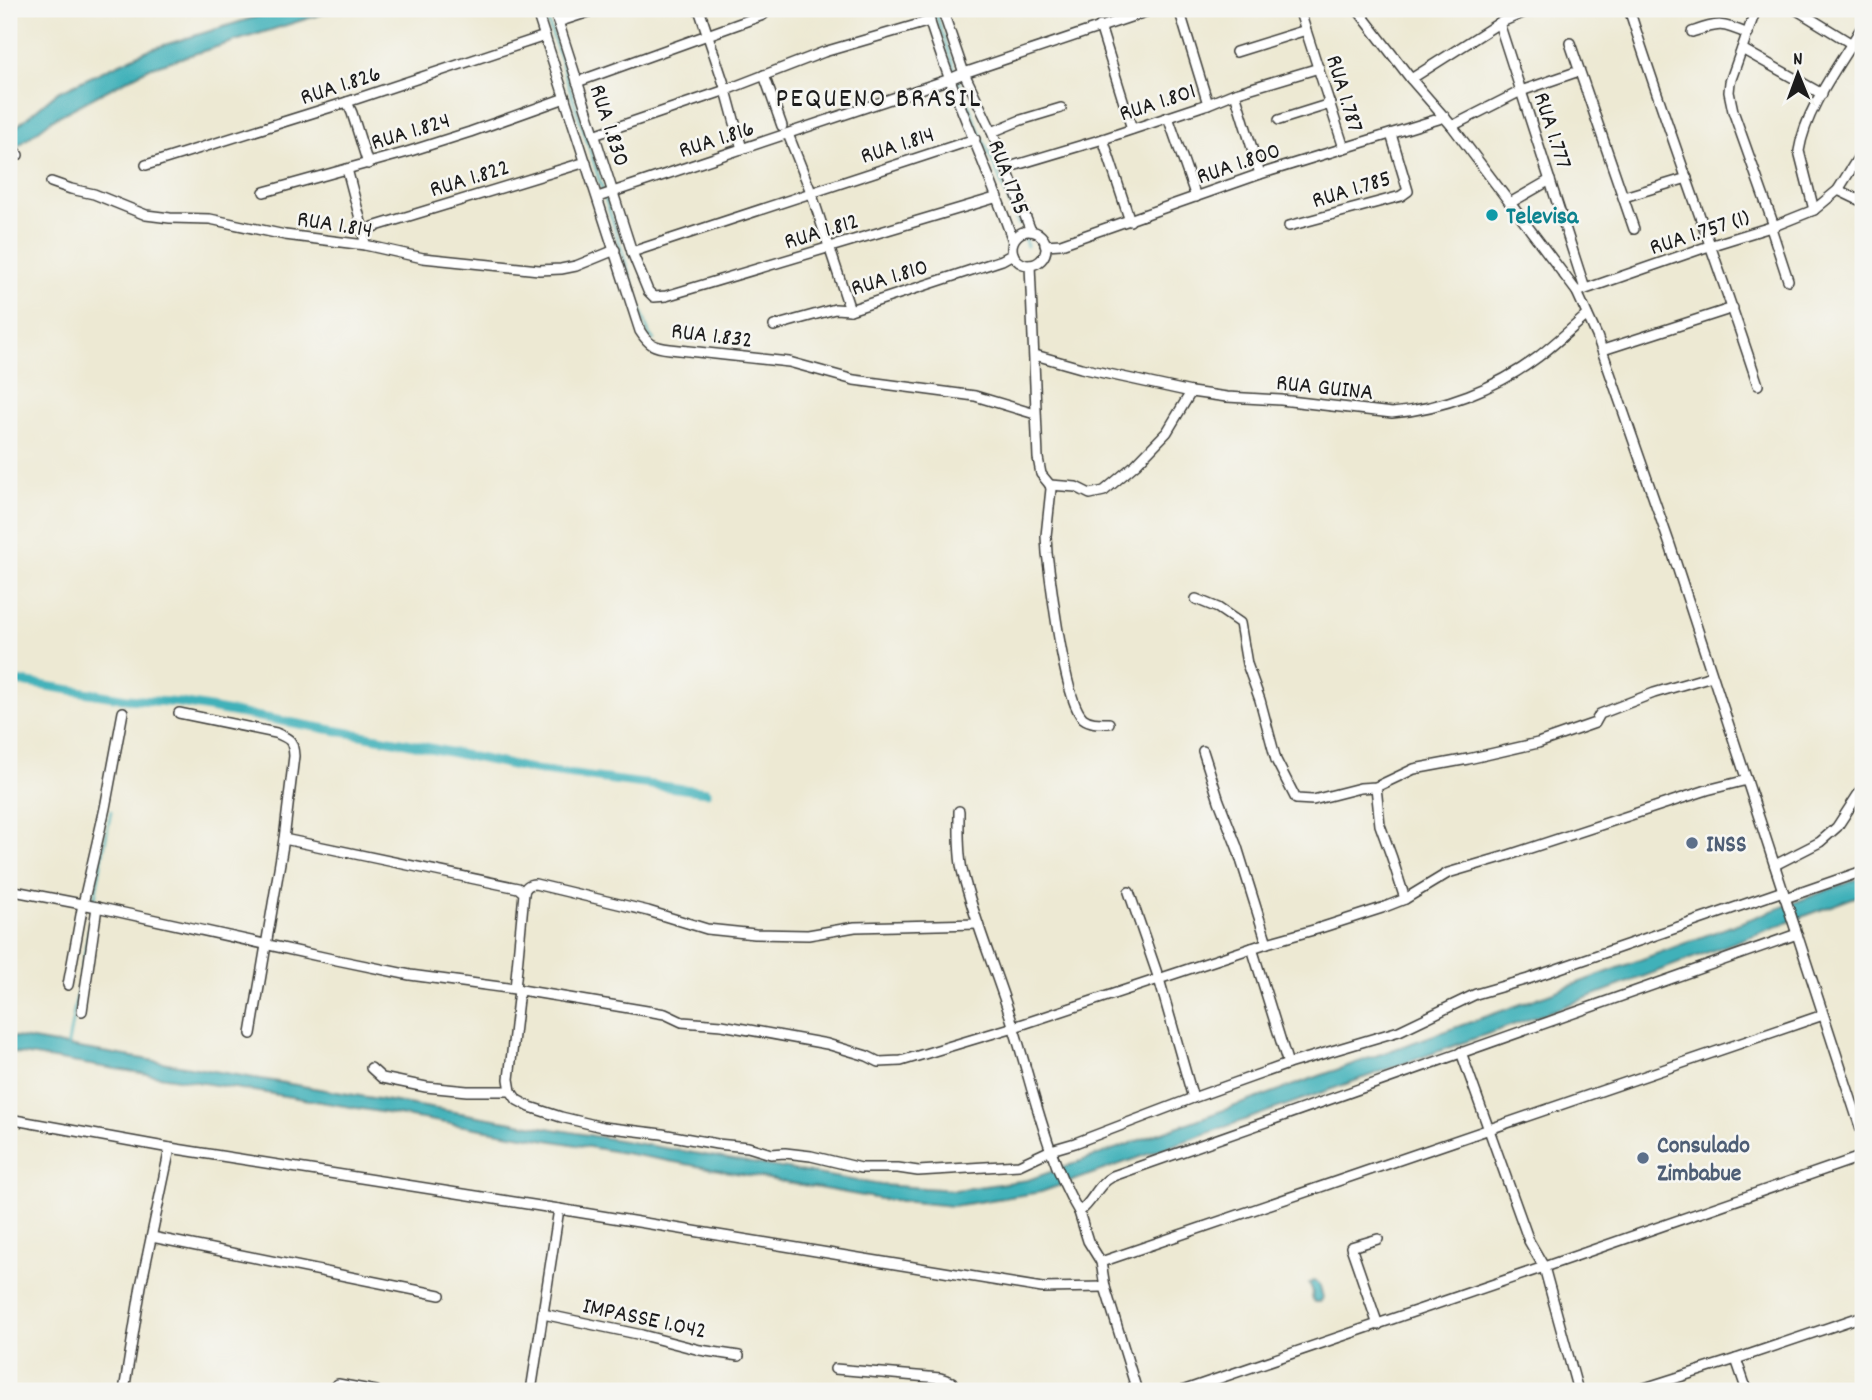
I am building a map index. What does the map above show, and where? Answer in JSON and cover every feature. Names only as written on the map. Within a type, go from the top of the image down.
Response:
[{"type":"street","name":"RUA 1.832","points":[[536,9],[640,331],[648,343],[657,347],[789,362],[854,380],[975,396],[1035,414]]},
{"type":"street","name":"RUA 1.830","points":[[554,9],[632,252],[648,291],[654,297]]},
{"type":"street","points":[[558,22],[598,9]]},
{"type":"street","points":[[699,9],[743,149]]},
{"type":"street","points":[[577,82],[763,15],[765,9]]},
{"type":"street","name":"RUA 1795","points":[[926,9],[950,79],[1013,241]]},
{"type":"street","name":"RUA 1.816","points":[[598,197],[743,149],[785,130],[950,79],[1154,9]]},
{"type":"street","points":[[1179,9],[1208,104]]},
{"type":"street","name":"RUA 1.787","points":[[1299,9],[1344,148]]},
{"type":"street","points":[[1357,9],[1581,291],[1587,315],[1603,350],[1670,545],[1863,1136]]},
{"type":"street","points":[[1411,79],[1499,23],[1529,9]]},
{"type":"street","points":[[1629,9],[1659,103],[1758,385]]},
{"type":"street","points":[[1756,9],[1730,82],[1729,92],[1788,280]]},
{"type":"street","points":[[1795,9],[1852,44]]},
{"type":"street","points":[[946,10],[964,72],[992,132],[1031,231]]},
{"type":"street","points":[[594,135],[726,90],[824,52],[930,21]]},
{"type":"street","name":"RUA 1.777","points":[[1499,23],[1550,180],[1581,291]]},
{"type":"street","points":[[1692,32],[1724,24],[1748,34]]},
{"type":"street","points":[[1814,210],[1799,151],[1800,141],[1813,110],[1863,25]]},
{"type":"street","points":[[1100,26],[1132,129]]},
{"type":"street","points":[[1236,52],[1306,30]]},
{"type":"street","name":"RUA 1.826","points":[[146,165],[545,36]]},
{"type":"street","points":[[1570,43],[1634,229]]},
{"type":"street","points":[[1742,49],[1822,94]]},
{"type":"street","name":"RUA 1.801","points":[[1006,168],[1319,68]]},
{"type":"street","points":[[1452,126],[1521,91],[1578,71]]},
{"type":"street","points":[[764,75],[811,192],[850,310]]},
{"type":"street","points":[[1235,93],[1260,174]]},
{"type":"street","name":"RUA 1.824","points":[[264,192],[368,164],[565,98]]},
{"type":"street","points":[[347,102],[368,164]]},
{"type":"street","points":[[1279,120],[1330,104]]},
{"type":"street","points":[[992,132],[1061,108]]},
{"type":"street","points":[[1168,117],[1196,197]]},
{"type":"street","name":"RUA 1.800","points":[[1045,245],[1061,244],[1260,174],[1445,117]]},
{"type":"street","name":"RUA 1.785","points":[[1289,226],[1401,196],[1408,191],[1391,134]]},
{"type":"street","name":"RUA 1.814","points":[[632,252],[975,139]]},
{"type":"street","points":[[1102,139],[1130,221]]},
{"type":"street","name":"RUA 1.757 (1)","points":[[1581,291],[1772,227],[1814,210],[1838,190],[1863,150]]},
{"type":"street","name":"RUA 1.822","points":[[363,230],[586,162]]},
{"type":"street","points":[[347,169],[365,245]]},
{"type":"street","points":[[1624,197],[1687,178]]},
{"type":"street","points":[[1510,203],[1550,180]]},
{"type":"street","name":"RUA 1.814","points":[[51,182],[71,190],[94,194],[146,215],[210,219],[285,235],[365,245],[423,258],[561,270],[615,250]]},
{"type":"street","points":[[1838,190],[1863,202]]},
{"type":"street","name":"RUA 1.812","points":[[654,297],[667,296],[998,197]]},
{"type":"street","points":[[1024,232],[1038,233],[1045,245],[1040,261],[1030,265],[1017,260],[1011,247],[1013,241],[1017,235],[1024,232]]},
{"type":"street","name":"RUA 1.810","points":[[774,326],[835,309],[850,310],[1002,260],[1013,254]]},
{"type":"street","points":[[1030,265],[1039,467],[1050,485],[1047,553],[1063,662],[1070,692],[1082,717],[1093,723],[1109,723]]},
{"type":"street","points":[[1603,350],[1733,308]]},
{"type":"street","name":"RUA GUINA","points":[[1035,355],[1191,392],[1392,414],[1442,403],[1511,375],[1545,352],[1587,315]]},
{"type":"street","points":[[1050,485],[1076,488],[1090,494],[1104,491],[1136,464],[1167,432],[1191,392]]},
{"type":"street","points":[[1196,598],[1218,608],[1240,624],[1247,664],[1276,760],[1296,799],[1312,800],[1360,788],[1377,787],[1414,768],[1538,743],[1595,723],[1600,714],[1712,676]]},
{"type":"street","points":[[68,985],[101,829],[122,712]]},
{"type":"street","points":[[179,713],[276,733],[289,738],[293,746],[284,839],[251,1034]]},
{"type":"street","points":[[1203,751],[1267,943]]},
{"type":"street","points":[[9,890],[410,975],[517,989],[665,1014],[682,1022],[768,1032],[827,1044],[888,1063],[1014,1027],[1382,908],[1405,899],[1448,873],[1707,790],[1747,780]]},
{"type":"street","points":[[1377,787],[1380,825],[1405,899]]},
{"type":"street","points":[[1775,865],[1819,842],[1837,827],[1863,787]]},
{"type":"street","points":[[959,811],[962,868],[978,923],[1014,1027],[1051,1150],[1067,1194],[1079,1212],[1088,1241],[1101,1262],[1105,1287],[1137,1391]]},
{"type":"street","points":[[284,839],[518,888],[524,893]]},
{"type":"street","points":[[978,923],[855,927],[808,935],[755,934],[707,929],[648,911],[530,884],[524,889],[509,1064],[511,1091],[517,1100],[530,1107],[603,1127],[748,1147],[771,1154],[811,1156],[861,1168],[918,1171],[1018,1165],[1051,1150],[1288,1064],[1399,1031],[1476,994],[1863,871]]},
{"type":"street","points":[[1129,892],[1159,979],[1193,1098]]},
{"type":"street","points":[[82,1011],[97,907]]},
{"type":"street","points":[[1079,1212],[1091,1200],[1098,1186],[1113,1176],[1796,932]]},
{"type":"street","points":[[1252,948],[1288,1064]]},
{"type":"street","points":[[1101,1262],[1823,1015]]},
{"type":"street","points":[[1461,1052],[1529,1241],[1544,1267],[1578,1391]]},
{"type":"street","points":[[371,1068],[382,1078],[426,1087],[511,1091]]},
{"type":"street","points":[[9,1119],[170,1148],[1042,1288],[1105,1287]]},
{"type":"street","points":[[124,1391],[141,1286],[170,1148]]},
{"type":"street","points":[[1182,1391],[1863,1156]]},
{"type":"street","points":[[531,1391],[559,1209]]},
{"type":"street","points":[[152,1237],[440,1295]]},
{"type":"street","points":[[1378,1239],[1351,1247],[1378,1325]]},
{"type":"street","name":"IMPASSE 1.042","points":[[543,1314],[700,1350],[739,1356]]},
{"type":"street","points":[[1635,1391],[1863,1316]]},
{"type":"street","points":[[1736,1359],[1747,1391]]},
{"type":"street","points":[[835,1370],[940,1378],[952,1382],[956,1391]]},
{"type":"street","points":[[330,1391],[338,1384],[376,1391]]},
{"type":"water","points":[[282,9],[338,9],[149,68],[53,119],[9,153],[9,133],[56,93],[148,50]]},
{"type":"water","points":[[1863,877],[1863,894],[1541,1015],[1041,1192],[953,1206],[880,1199],[613,1151],[9,1052],[9,1036],[881,1185],[955,1190],[1028,1180],[1524,1003]]},
{"type":"water","points":[[1313,1281],[1320,1286],[1323,1298],[1320,1302],[1315,1302],[1312,1298],[1313,1292],[1309,1284]]},
{"type":"waterway","points":[[544,9],[603,191]]},
{"type":"waterway","points":[[934,9],[956,73]]},
{"type":"waterway","points":[[958,80],[1019,225]]},
{"type":"waterway","points":[[605,198],[649,334],[654,340]]},
{"type":"waterway","points":[[1024,238],[1027,246]]},
{"type":"waterway","points":[[9,680],[127,699],[181,703],[406,743],[535,770],[707,792]]},
{"type":"waterway","points":[[67,1049],[111,811]]},
{"type":"place","name":"Televisa","points":[[1492,215]]},
{"type":"place","name":"INSS","points":[[1692,843]]},
{"type":"place","name":"Consulado Zimbabue","points":[[1643,1158]]},
{"type":"district","name":"PEQUENO BRASIL","points":[[879,96]]}]
